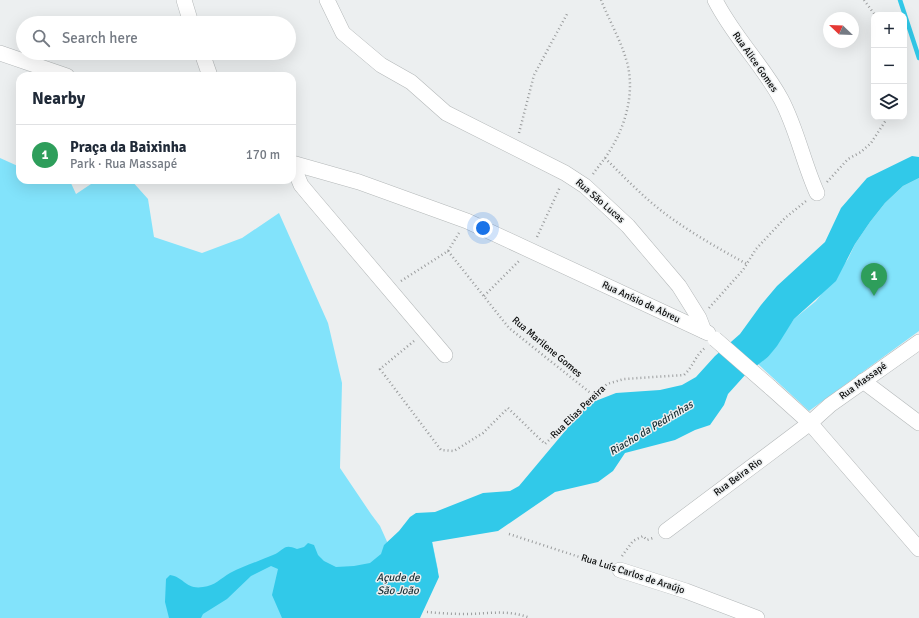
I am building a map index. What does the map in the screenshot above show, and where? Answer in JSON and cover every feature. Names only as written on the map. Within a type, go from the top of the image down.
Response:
[{"type":"street","points":[[184,0],[190,16]]},
{"type":"street","name":"Rua São Lucas","points":[[327,0],[343,33],[381,65],[411,82],[436,106],[455,118],[565,173],[585,186],[628,226],[679,286],[706,334]]},
{"type":"street","name":"Rua Alice Gomes","points":[[715,0],[740,42],[766,74],[781,99],[796,132],[804,163],[817,193]]},
{"type":"street","points":[[0,53],[16,58]]},
{"type":"street","points":[[20,60],[55,72]]},
{"type":"street","points":[[204,60],[209,72]]},
{"type":"street","name":"Rua Anísio de Abreu","points":[[296,164],[359,182],[467,221],[706,334],[770,387],[810,423],[919,549]]},
{"type":"street","points":[[296,173],[301,185],[445,355]]},
{"type":"street","name":"Rua Massapé","points":[[810,423],[830,405],[919,342]]},
{"type":"street","points":[[864,381],[919,423]]},
{"type":"street","name":"Rua Beira Rio","points":[[666,531],[810,423]]},
{"type":"street","name":"Rua Luís Carlos de Araújo","points":[[620,570],[686,591],[757,618]]},
{"type":"path","points":[[585,186],[605,158],[622,127],[629,100],[630,78],[627,60],[601,0]]},
{"type":"path","points":[[864,0],[873,12]]},
{"type":"path","points":[[515,149],[534,75],[567,14]]},
{"type":"path","name":"Rua Elias Pereira","points":[[426,332],[380,369],[441,450],[454,451],[477,437],[508,408],[545,444],[593,395],[606,384],[614,381],[684,375],[694,364],[701,351],[706,334],[729,288],[756,249],[795,209],[817,193],[848,159],[861,152],[871,143],[886,120]]},
{"type":"path","points":[[605,158],[637,190],[670,217],[712,245],[747,264]]},
{"type":"path","points":[[389,288],[448,251],[467,221]]},
{"type":"path","name":"Rua Marilene Gomes","points":[[448,251],[509,328],[593,395]]},
{"type":"path","points":[[620,570],[621,558],[633,541],[643,536],[647,540],[666,531]]},
{"type":"path","name":"Rua Luís Carlos de Araújo","points":[[508,534],[620,570]]},
{"type":"path","points":[[427,612],[466,614],[502,611],[515,613],[530,618]]},
{"type":"shaded area","points":[[0,158],[16,165],[16,184],[71,184],[76,194],[91,184],[135,184],[148,199],[154,237],[202,253],[242,238],[279,213],[328,323],[342,383],[340,468],[380,526],[389,546],[430,531],[438,570],[415,618],[0,618]]},
{"type":"shaded area","points":[[919,178],[919,331],[809,411],[758,364],[768,357],[794,319],[816,301],[848,259],[855,244],[885,203],[903,186]]},
{"type":"water","points":[[912,156],[919,157],[919,178],[903,186],[885,203],[855,244],[836,281],[794,319],[777,346],[768,357],[746,374],[728,394],[724,405],[710,425],[695,430],[675,440],[625,453],[613,471],[598,482],[555,492],[498,531],[432,542],[439,577],[420,618],[282,618],[272,595],[278,569],[271,566],[251,576],[227,599],[203,614],[201,618],[169,618],[165,602],[166,579],[170,575],[179,578],[193,587],[207,586],[230,573],[273,555],[286,547],[297,549],[304,547],[308,543],[314,545],[318,555],[324,561],[336,567],[370,563],[381,554],[384,545],[399,531],[410,517],[416,513],[435,512],[483,493],[510,491],[519,486],[581,412],[593,402],[616,393],[660,390],[682,385],[696,377],[715,356],[740,334],[777,286],[825,242],[841,208],[867,178]]},
{"type":"waterway","points":[[900,0],[919,58]]},
{"type":"place","name":"Praça da Baixinha","points":[[874,296]]},
{"type":"water label","name":"Riacho da Pedrinhas","points":[[651,428]]},
{"type":"water label","name":"Açude de São João","points":[[398,583]]}]
